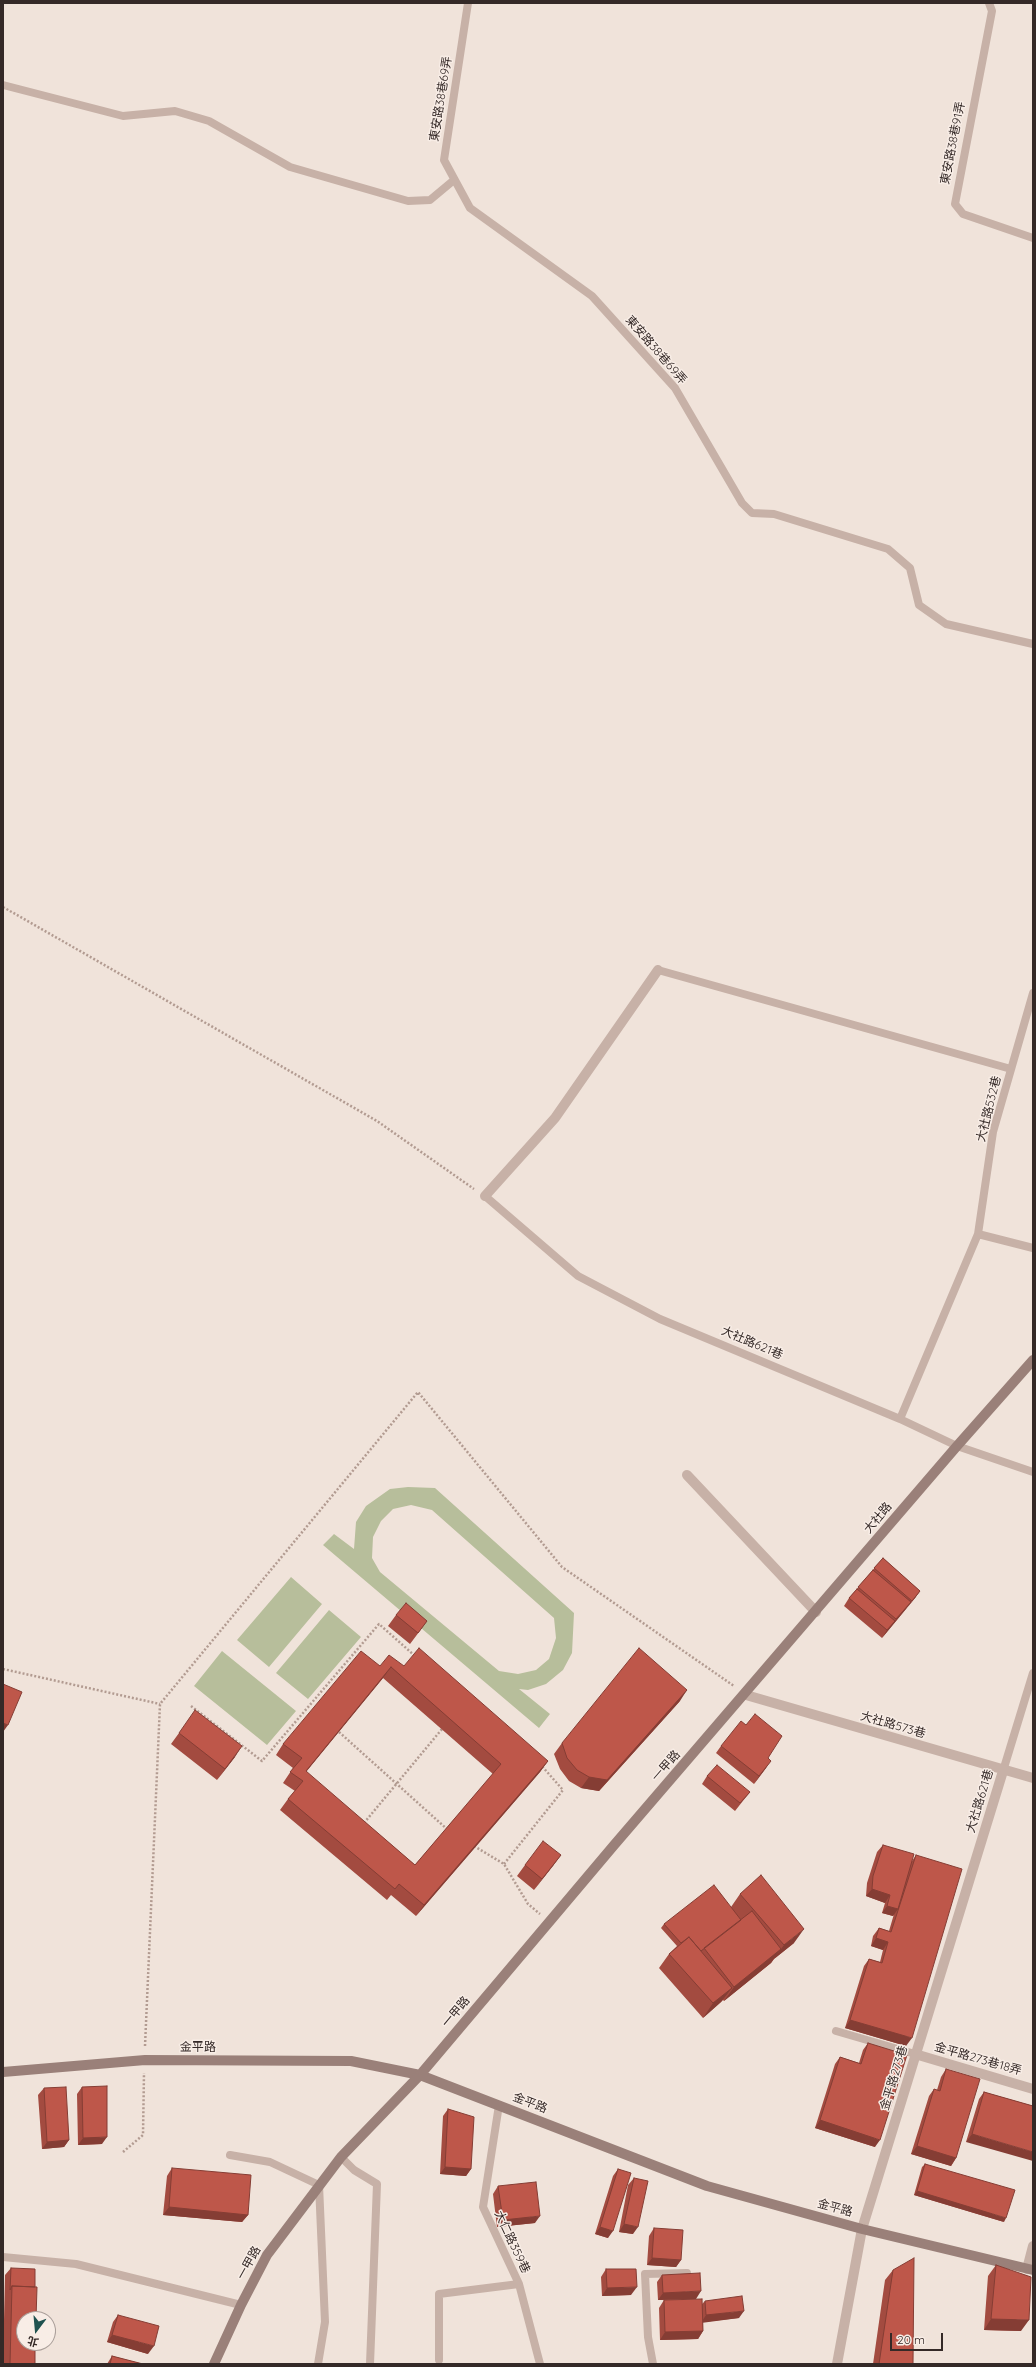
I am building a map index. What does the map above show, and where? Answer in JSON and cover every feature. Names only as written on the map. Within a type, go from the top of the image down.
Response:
[{"type":"street","points":[[485,1196],[555,1118],[658,970]]},
{"type":"street","name":"大社路","points":[[746,1695],[957,1446],[1033,1360]]},
{"type":"street","points":[[687,1475],[816,1612]]},
{"type":"street","name":"大社路573巷","points":[[746,1695],[1003,1771],[1033,1778]]},
{"type":"street","name":"一甲路","points":[[214,2364],[240,2305],[267,2255],[341,2157],[420,2076],[549,1923],[746,1695]]},
{"type":"street","name":"大社路621巷","points":[[952,1936],[1003,1771]]},
{"type":"street","name":"金平路273巷","points":[[837,2364],[862,2229],[952,1936]]},
{"type":"street","name":"金平路273巷18弄","points":[[915,2054],[1033,2089]]},
{"type":"street","name":"金平路","points":[[3,2072],[144,2060],[351,2060],[420,2076],[707,2186],[862,2229],[1030,2270]]},
{"type":"street","points":[[1030,2270],[1033,2246]]},
{"type":"lane","name":"東安路38巷69弄","points":[[468,3],[444,160],[470,208],[592,296],[675,388],[742,503],[752,513],[774,514],[888,549],[910,568],[919,605],[946,624],[1033,644]]},
{"type":"lane","name":"東安路38巷91弄","points":[[989,3],[992,11],[955,204],[963,214],[1033,238]]},
{"type":"lane","points":[[3,85],[123,116],[175,111],[202,119],[290,167],[408,201],[430,200],[454,180]]},
{"type":"lane","points":[[658,970],[1011,1069]]},
{"type":"lane","name":"大社路532巷","points":[[900,1419],[978,1234],[993,1132],[1033,993]]},
{"type":"lane","name":"大社路621巷","points":[[485,1196],[578,1276],[660,1319],[900,1419],[957,1446],[1033,1472]]},
{"type":"lane","points":[[978,1234],[1033,1248]]},
{"type":"lane","name":"大社路621巷","points":[[1003,1771],[1033,1673]]},
{"type":"lane","points":[[836,2031],[915,2054]]},
{"type":"lane","name":"大仁路359巷","points":[[499,2106],[483,2207],[518,2284],[540,2364]]},
{"type":"lane","points":[[230,2155],[270,2162],[319,2185],[325,2322],[318,2364]]},
{"type":"lane","points":[[341,2157],[354,2170],[377,2184],[370,2364]]},
{"type":"lane","points":[[3,2257],[76,2264],[240,2305]]},
{"type":"lane","points":[[653,2364],[648,2337],[645,2274],[687,2273]]},
{"type":"lane","points":[[439,2360],[439,2294],[518,2284]]},
{"type":"path","points":[[3,907],[377,1121],[485,1196]]},
{"type":"path","points":[[123,2152],[143,2135],[144,2060],[160,1704],[418,1392],[562,1566],[680,1646],[746,1695]]},
{"type":"path","points":[[191,1706],[262,1761],[378,1624],[419,1659]]},
{"type":"path","points":[[3,1670],[160,1704]]},
{"type":"path","points":[[361,1827],[442,1729]]},
{"type":"path","points":[[339,1732],[453,1833]]},
{"type":"path","points":[[504,1864],[563,1790],[536,1760]]},
{"type":"path","points":[[472,1845],[504,1864],[528,1904],[549,1923]]},
{"type":"green space","points":[[408,1487],[435,1488],[574,1613],[572,1653],[563,1670],[546,1684],[528,1690],[519,1689],[550,1714],[539,1728],[323,1545],[334,1534],[354,1549],[356,1522],[366,1506],[390,1489]],"holes":[[[411,1505],[432,1510],[554,1618],[556,1638],[549,1659],[536,1670],[518,1674],[499,1671],[380,1572],[372,1558],[373,1537],[381,1521],[393,1509]]]},
{"type":"green space","points":[[291,1577],[322,1604],[269,1667],[237,1640]]},
{"type":"green space","points":[[329,1610],[361,1637],[308,1699],[276,1673]]},
{"type":"green space","points":[[222,1651],[296,1711],[267,1745],[194,1686]]},
{"type":"building","points":[[883,1558],[920,1591],[912,1601],[874,1568]]},
{"type":"building","points":[[873,1570],[911,1602],[896,1619],[858,1587]]},
{"type":"building","points":[[857,1589],[895,1621],[887,1630],[849,1598]]},
{"type":"building","points":[[406,1603],[427,1621],[418,1633],[396,1615]]},
{"type":"building","points":[[419,1648],[548,1761],[424,1905],[399,1884],[395,1889],[288,1799],[303,1781],[290,1772],[302,1758],[283,1744],[361,1651],[380,1666],[389,1655],[404,1666]],"holes":[[[391,1667],[501,1764],[415,1865],[306,1771]]]},
{"type":"building","points":[[639,1648],[687,1690],[607,1780],[589,1777],[577,1770],[567,1758],[562,1743]]},
{"type":"building","points":[[3,1684],[22,1692],[8,1725],[3,1723]]},
{"type":"building","points":[[195,1710],[242,1746],[225,1769],[179,1733]]},
{"type":"building","points":[[755,1714],[782,1736],[768,1758],[771,1761],[759,1776],[721,1746],[741,1721],[746,1725]]},
{"type":"building","points":[[717,1765],[750,1792],[740,1803],[707,1776]]},
{"type":"building","points":[[543,1841],[561,1855],[542,1879],[525,1865]]},
{"type":"building","points":[[883,1845],[914,1854],[898,1909],[887,1906],[890,1895],[872,1889],[873,1876]]},
{"type":"building","points":[[916,1855],[962,1869],[912,2038],[850,2020],[869,1959],[882,1963],[888,1942],[876,1938],[879,1928],[891,1932]]},
{"type":"building","points":[[761,1875],[804,1929],[784,1945],[740,1894]]},
{"type":"building","points":[[714,1885],[741,1920],[701,1951],[689,1937],[681,1943],[664,1924]]},
{"type":"building","points":[[752,1911],[781,1949],[734,1987],[704,1948]]},
{"type":"building","points":[[689,1937],[732,1988],[713,2003],[669,1954]]},
{"type":"building","points":[[868,2043],[907,2055],[880,2140],[820,2120],[840,2057],[861,2064]]},
{"type":"building","points":[[946,2069],[980,2079],[956,2158],[917,2146],[934,2089],[940,2091]]},
{"type":"building","points":[[107,2086],[107,2137],[83,2138],[82,2087]]},
{"type":"building","points":[[66,2087],[69,2140],[47,2142],[44,2088]]},
{"type":"building","points":[[984,2092],[1033,2106],[1033,2152],[972,2134]]},
{"type":"building","points":[[448,2109],[474,2117],[471,2169],[445,2167]]},
{"type":"building","points":[[925,2164],[1015,2190],[1006,2218],[917,2191]]},
{"type":"building","points":[[172,2168],[251,2175],[248,2215],[169,2207]]},
{"type":"building","points":[[618,2169],[631,2173],[613,2231],[600,2227]]},
{"type":"building","points":[[634,2178],[648,2181],[638,2227],[624,2224]]},
{"type":"building","points":[[536,2182],[540,2216],[503,2220],[498,2186]]},
{"type":"building","points":[[654,2228],[683,2230],[681,2260],[652,2258]]},
{"type":"building","points":[[914,2258],[913,2364],[879,2364],[893,2270]]},
{"type":"building","points":[[996,2265],[1031,2277],[1029,2320],[991,2319]]},
{"type":"building","points":[[11,2268],[35,2269],[35,2287],[12,2286],[10,2290]]},
{"type":"building","points":[[606,2269],[636,2269],[637,2287],[607,2288]]},
{"type":"building","points":[[700,2273],[701,2291],[663,2293],[662,2275]]},
{"type":"building","points":[[12,2286],[37,2287],[36,2311],[16,2311],[16,2351],[35,2351],[35,2364],[10,2364]]},
{"type":"building","points":[[742,2296],[744,2311],[706,2315],[705,2301]]},
{"type":"building","points":[[702,2299],[703,2331],[665,2332],[664,2300]]},
{"type":"building","points":[[118,2315],[159,2326],[154,2346],[112,2335]]},
{"type":"building","points":[[112,2356],[143,2364],[110,2364]]}]
